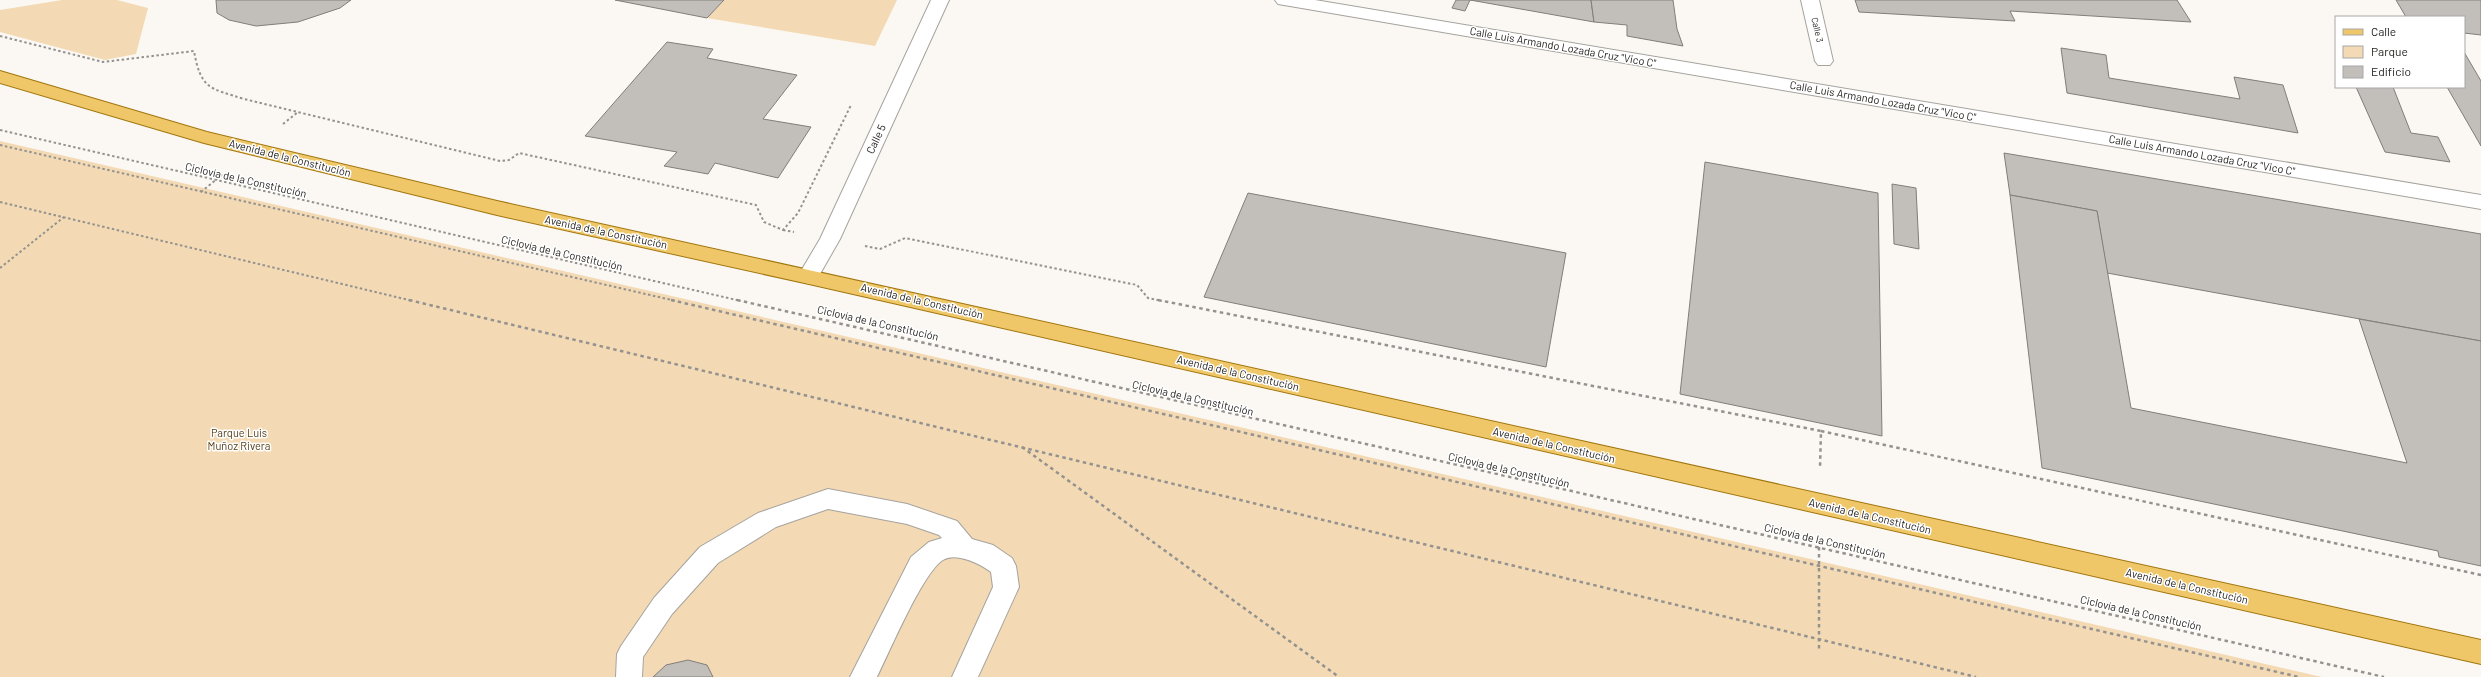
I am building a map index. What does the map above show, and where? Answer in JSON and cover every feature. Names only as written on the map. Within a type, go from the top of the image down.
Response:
[{"type":"main road","name":"Avenida de la Constitución","points":[[0,77],[204,138],[497,208],[809,276],[2481,652]]},
{"type":"street","name":"Calle 5","points":[[809,276],[830,240],[940,0]]},
{"type":"street","name":"Calle Luis Armando Lozada Cruz \"Vico C\"","points":[[1284,0],[2481,202]]},
{"type":"street","name":"Calle 3","points":[[1810,0],[1824,61]]},
{"type":"street","points":[[629,677],[630,654],[663,606],[709,555],[767,520],[828,499],[907,514],[948,528],[964,548]]},
{"type":"street","points":[[863,677],[920,565],[938,549],[964,548],[984,553],[1003,566],[1006,587],[965,677]]},
{"type":"path","points":[[0,36],[102,62],[194,51],[198,73],[211,88],[244,98],[500,161],[509,160],[519,153],[756,204],[764,222],[782,230],[880,249],[905,238],[1136,285],[1148,298],[1204,311],[1670,400],[1821,431],[2481,575]]},
{"type":"path","points":[[782,230],[798,212],[854,99]]},
{"type":"path","name":"Ciclovía de la Constitución","points":[[0,130],[647,281],[865,328],[1227,414],[2384,677]]},
{"type":"path","points":[[0,145],[2299,677]]},
{"type":"path","points":[[0,202],[1976,677]]},
{"type":"path","points":[[0,268],[65,217]]},
{"type":"path","points":[[1819,652],[1821,431]]},
{"type":"path","points":[[1020,446],[1339,677]]},
{"type":"green space","points":[[62,0],[117,0],[148,8],[136,54],[105,60],[0,32],[0,10]]},
{"type":"green space","points":[[724,0],[897,0],[875,46],[707,18]]},
{"type":"green space","name":"Parque Luis Muñoz Rivera","points":[[0,141],[2322,677],[0,677]]},
{"type":"building","points":[[216,0],[351,0],[340,8],[298,22],[256,26],[229,20],[217,13]]},
{"type":"building","points":[[615,0],[724,0],[707,18]]},
{"type":"building","points":[[1456,0],[1470,0],[1465,11],[1452,8]]},
{"type":"building","points":[[1470,0],[1591,0],[1594,22]]},
{"type":"building","points":[[1591,0],[1673,0],[1677,29],[1683,46],[1627,36],[1627,25],[1594,22]]},
{"type":"building","points":[[1855,0],[2177,0],[2191,22],[2010,11],[2015,21],[1859,12]]},
{"type":"building","points":[[2396,0],[2481,0],[2481,35],[2465,33],[2465,16],[2405,16]]},
{"type":"building","points":[[667,42],[713,49],[707,58],[797,75],[763,119],[811,127],[778,178],[715,163],[708,174],[664,166],[677,152],[585,136]]},
{"type":"building","points":[[2061,48],[2106,55],[2109,78],[2240,99],[2234,77],[2283,85],[2298,133],[2067,93]]},
{"type":"building","points":[[2465,54],[2481,81],[2481,146],[2448,88],[2465,88]]},
{"type":"building","points":[[2356,88],[2393,88],[2411,133],[2438,137],[2450,162],[2385,152]]},
{"type":"building","points":[[2004,153],[2481,234],[2481,341],[2107,273],[2097,211],[2010,195]]},
{"type":"building","points":[[1705,162],[1878,193],[1882,436],[1680,394]]},
{"type":"building","points":[[1892,184],[1916,188],[1919,249],[1894,244]]},
{"type":"building","points":[[1248,193],[1566,253],[1546,367],[1204,297]]},
{"type":"building","points":[[2010,195],[2097,211],[2131,408],[2407,463],[2359,319],[2481,341],[2481,566],[2439,557],[2438,551],[2042,468]]},
{"type":"building","points":[[688,660],[707,665],[713,677],[653,677],[666,665]]}]
